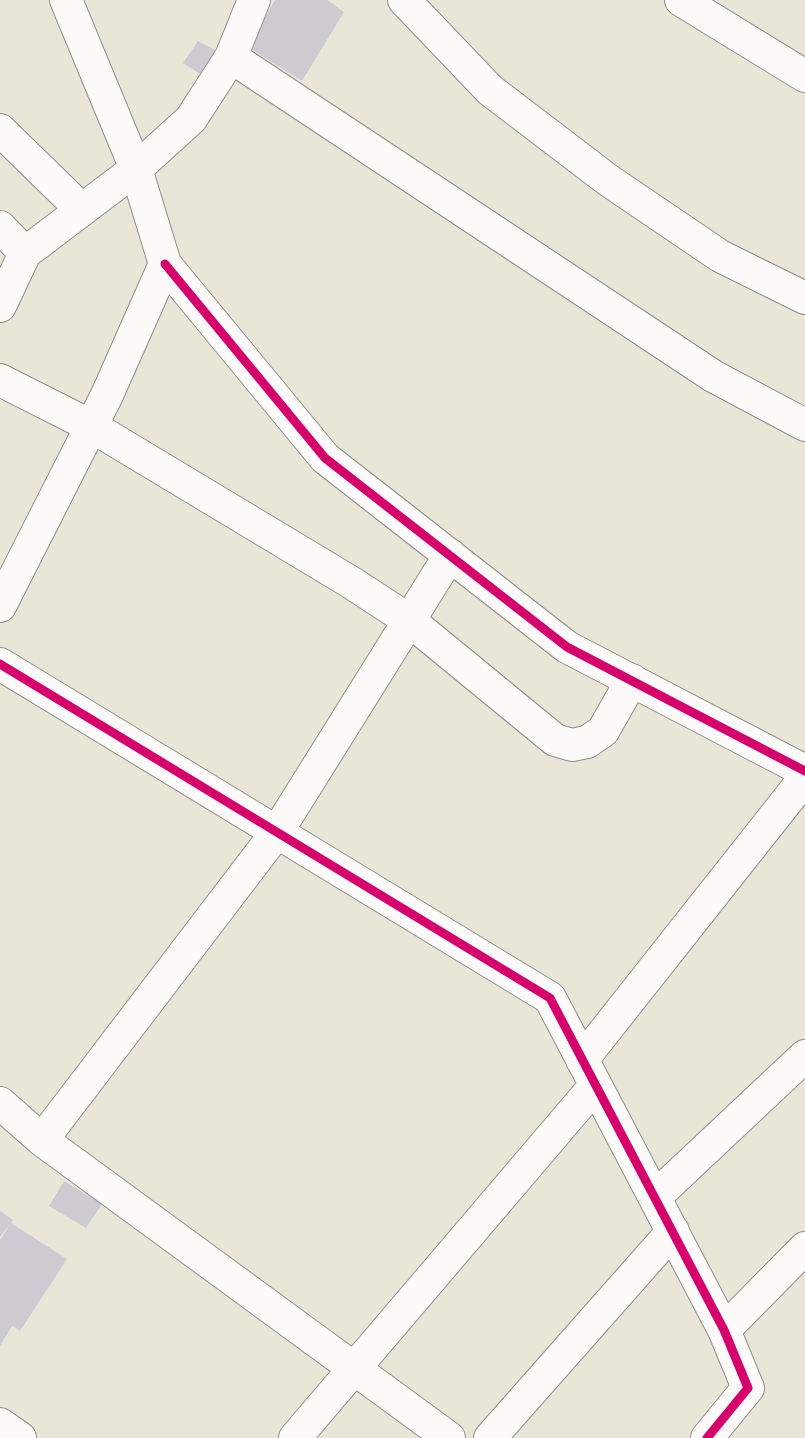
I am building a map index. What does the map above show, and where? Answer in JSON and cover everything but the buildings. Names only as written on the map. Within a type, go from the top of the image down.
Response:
[{"type":"street","points":[[66,0],[136,170],[165,264],[325,458],[567,646],[805,771]]},
{"type":"street","points":[[0,306],[24,253],[136,170],[191,119],[231,57],[254,0]]},
{"type":"street","points":[[404,0],[490,90],[608,180],[720,256],[805,298]]},
{"type":"street","points":[[681,0],[805,76]]},
{"type":"street","points":[[231,57],[713,376],[805,425]]},
{"type":"street","points":[[0,130],[82,210]]},
{"type":"street","points":[[0,227],[24,253]]},
{"type":"street","points":[[0,606],[91,426],[165,264]]},
{"type":"street","points":[[0,380],[91,426],[352,583],[410,621],[555,740],[572,745],[587,742],[603,731],[632,680]]},
{"type":"street","points":[[42,1140],[277,832],[450,555]]},
{"type":"street","points":[[0,664],[550,999],[656,1196],[724,1330],[748,1388],[707,1438]]},
{"type":"street","points":[[295,1438],[589,1073],[805,778]]},
{"type":"street","points":[[656,1196],[805,1056]]},
{"type":"street","points":[[0,1103],[42,1140],[449,1438]]},
{"type":"street","points":[[490,1438],[673,1231]]},
{"type":"street","points":[[724,1330],[805,1248]]},
{"type":"street","points":[[0,1424],[20,1438]]},
{"type":"cycle path","points":[[165,264],[325,458],[567,647],[805,771]]},
{"type":"cycle path","points":[[0,664],[550,998],[724,1330],[748,1388],[707,1438]]}]
